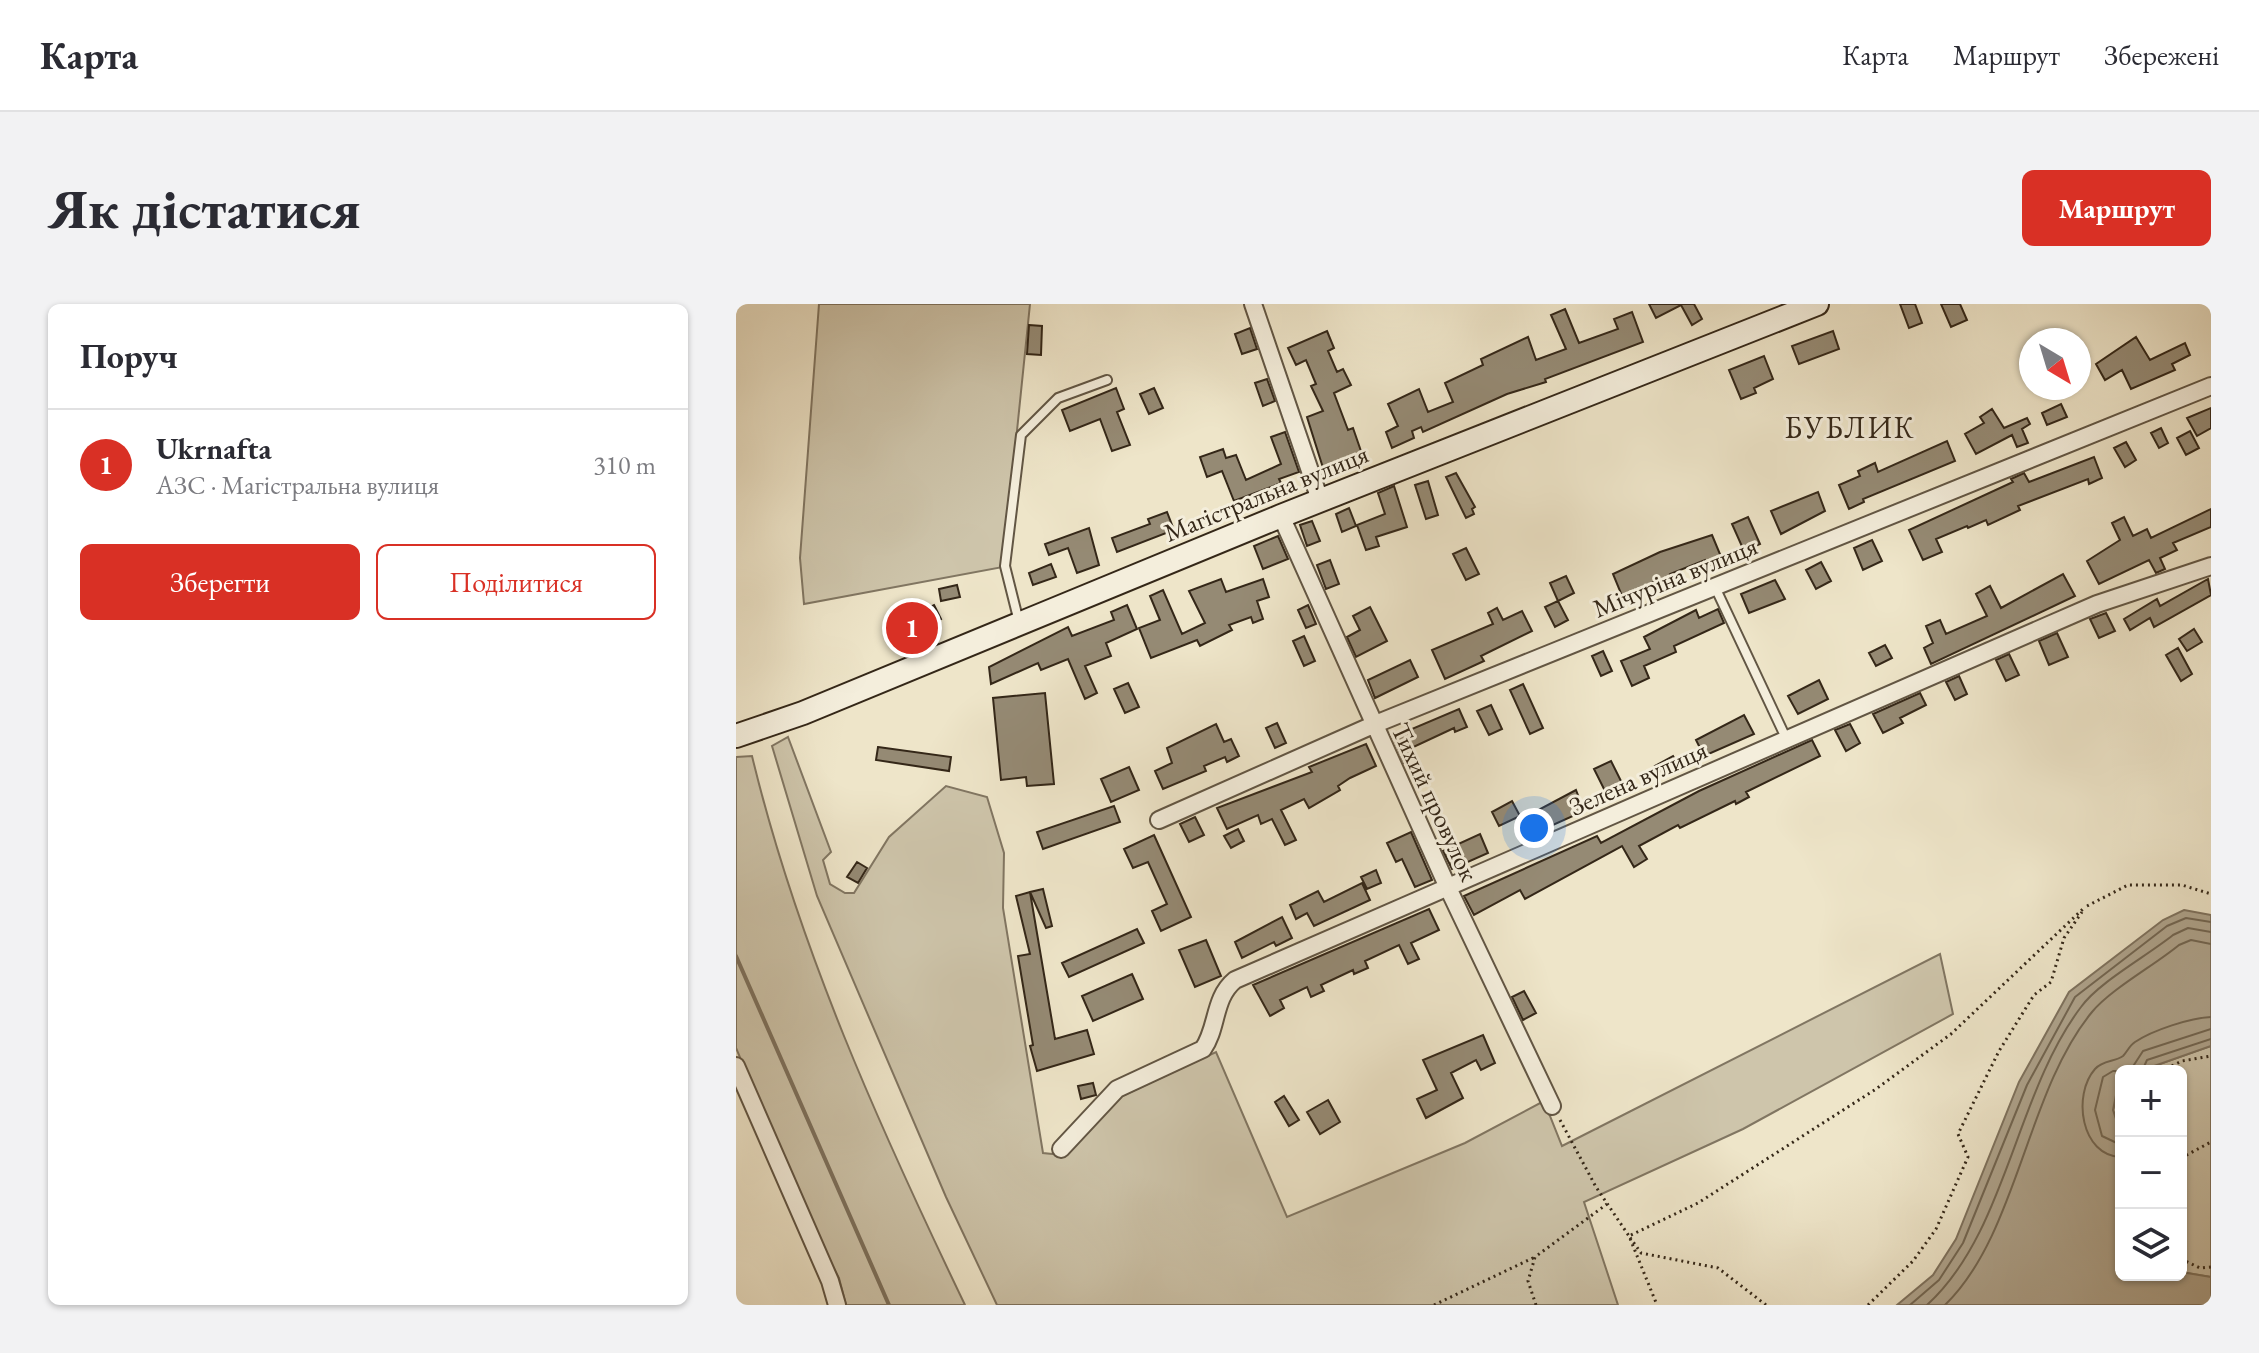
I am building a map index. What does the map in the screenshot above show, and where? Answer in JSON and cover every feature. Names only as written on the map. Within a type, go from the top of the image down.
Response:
[{"type":"main road","name":"Магістральна вулиця","points":[[736,736],[826,704],[1776,311],[1817,304]]},
{"type":"street","points":[[1253,304],[1320,500]]},
{"type":"street","name":"Мічуріна вулиця","points":[[1159,820],[1373,725],[2211,386]]},
{"type":"street","name":"Тихий провулок","points":[[1281,516],[1373,725],[1552,1106]]},
{"type":"street","name":"Зелена вулиця","points":[[1061,1149],[1117,1089],[1203,1049],[1212,1036],[1218,1003],[1235,980],[1449,890],[1786,738],[2097,604],[2211,566]]},
{"type":"street","points":[[736,1066],[830,1281],[837,1305]]},
{"type":"lane","points":[[1019,623],[1005,566],[1021,435],[1058,398],[1107,380]]},
{"type":"lane","points":[[1715,587],[1786,738]]},
{"type":"path","points":[[1629,1236],[1698,1203],[1876,1089],[1951,1034],[2085,907],[2128,885],[2182,885],[2211,894]]},
{"type":"path","points":[[1868,1305],[1913,1261],[1936,1229],[1968,1157],[1958,1134],[1999,1051],[2034,995],[2051,982],[2064,938],[2085,907]]},
{"type":"path","points":[[2174,1065],[2211,1056]]},
{"type":"path","points":[[1552,1106],[1607,1204],[1641,1253],[1718,1268],[1766,1305]]},
{"type":"path","points":[[2187,1155],[2211,1142]]},
{"type":"path","points":[[1434,1305],[1535,1257],[1607,1204]]},
{"type":"path","points":[[1629,1236],[1657,1305]]},
{"type":"path","points":[[1535,1257],[1528,1281],[1536,1305]]},
{"type":"path","points":[[2187,1264],[2211,1267]]},
{"type":"shaded area","points":[[819,304],[1030,304],[1003,567],[804,604],[800,558]]},
{"type":"shaded area","points":[[788,737],[831,852],[823,860],[830,884],[845,893],[854,893],[889,837],[946,786],[987,797],[1004,853],[1003,908],[1043,1153],[1062,1155],[1122,1096],[1216,1052],[1287,1217],[1465,1143],[1544,1101],[1562,1146],[1940,954],[1953,1014],[1743,1129],[1584,1202],[1618,1305],[997,1305],[946,1197],[817,896],[772,746]]},
{"type":"shaded area","points":[[752,756],[771,827],[817,967],[872,1104],[965,1305],[846,1305],[839,1278],[810,1223],[736,1048],[736,757]]},
{"type":"shaded area","points":[[2211,1046],[2211,1277],[2187,1273],[2187,1065],[2157,1065]]},
{"type":"water","points":[[2184,910],[2211,915],[2211,1046],[2157,1065],[2115,1065],[2115,1281],[2187,1281],[2187,1273],[2211,1277],[2211,1305],[1897,1305],[1933,1275],[1956,1239],[2019,1082],[2069,992],[2163,920]]},
{"type":"building","points":[[1649,304],[1694,304],[1702,319],[1692,325],[1681,305],[1656,318]]},
{"type":"building","points":[[1900,304],[1915,304],[1922,323],[1909,328]]},
{"type":"building","points":[[1941,304],[1960,304],[1967,320],[1951,327]]},
{"type":"building","points":[[1565,309],[1579,343],[1618,329],[1614,319],[1632,312],[1643,342],[1545,379],[1546,382],[1507,394],[1423,432],[1421,427],[1412,431],[1414,438],[1392,448],[1386,432],[1398,426],[1388,404],[1419,389],[1428,412],[1453,402],[1445,383],[1483,365],[1481,359],[1528,337],[1536,360],[1566,349],[1551,315]]},
{"type":"building","points":[[1029,325],[1042,326],[1041,355],[1027,354]]},
{"type":"building","points":[[1250,328],[1257,349],[1242,354],[1235,334]]},
{"type":"building","points":[[1327,331],[1334,348],[1328,351],[1337,372],[1343,369],[1351,385],[1334,393],[1348,430],[1353,428],[1363,457],[1324,471],[1307,417],[1323,411],[1311,386],[1316,384],[1306,360],[1296,365],[1288,348]]},
{"type":"building","points":[[1833,331],[1839,349],[1799,364],[1792,346]]},
{"type":"building","points":[[2136,337],[2150,360],[2185,343],[2190,355],[2172,364],[2175,370],[2131,389],[2122,370],[2105,380],[2096,364]]},
{"type":"building","points":[[1764,356],[1773,379],[1754,388],[1756,393],[1741,399],[1729,370]]},
{"type":"building","points":[[1267,379],[1275,401],[1263,406],[1255,383]]},
{"type":"building","points":[[1116,388],[1124,409],[1117,412],[1130,445],[1112,451],[1100,419],[1070,431],[1062,410]]},
{"type":"building","points":[[1154,388],[1163,408],[1149,414],[1140,394]]},
{"type":"building","points":[[2061,404],[2067,417],[2047,425],[2042,413]]},
{"type":"building","points":[[2211,408],[2211,428],[2197,436],[2187,418]]},
{"type":"building","points":[[1992,409],[2004,428],[2027,418],[2030,424],[2022,429],[2028,443],[2017,447],[2012,435],[1976,454],[1965,434],[1984,423],[1980,417]]},
{"type":"building","points":[[2161,428],[2168,443],[2159,448],[2151,433]]},
{"type":"building","points":[[2190,431],[2199,448],[2186,455],[2177,438]]},
{"type":"building","points":[[1285,432],[1299,472],[1279,479],[1281,483],[1234,501],[1222,471],[1207,477],[1200,457],[1223,449],[1226,458],[1236,455],[1246,480],[1281,464],[1271,437]]},
{"type":"building","points":[[1947,441],[1955,461],[1863,499],[1864,502],[1849,509],[1839,485],[1860,476],[1858,471],[1875,463],[1878,472]]},
{"type":"building","points":[[2126,442],[2136,460],[2125,467],[2114,448]]},
{"type":"building","points":[[2094,457],[2102,478],[2089,484],[2088,479],[2018,506],[2020,510],[1988,525],[1986,520],[1936,539],[1942,552],[1923,560],[1909,530],[2013,482],[2011,479],[2024,473],[2029,482]]},
{"type":"building","points":[[1456,473],[1475,507],[1472,509],[1474,514],[1466,518],[1446,477]]},
{"type":"building","points":[[1428,481],[1438,515],[1426,519],[1415,485]]},
{"type":"building","points":[[1394,486],[1407,527],[1376,537],[1379,546],[1366,550],[1357,525],[1385,514],[1378,493]]},
{"type":"building","points":[[1818,492],[1825,511],[1781,534],[1771,511]]},
{"type":"building","points":[[1349,508],[1356,526],[1342,532],[1336,514]]},
{"type":"building","points":[[2211,509],[2211,527],[2173,543],[2177,550],[2160,558],[2165,569],[2156,573],[2149,560],[2099,584],[2087,561],[2120,540],[2112,523],[2124,517],[2133,536],[2147,529],[2151,538]]},
{"type":"building","points":[[1167,512],[1174,530],[1117,552],[1112,538],[1150,524],[1148,519]]},
{"type":"building","points":[[1748,517],[1760,544],[1744,551],[1732,524]]},
{"type":"building","points":[[1312,521],[1320,541],[1307,546],[1300,525]]},
{"type":"building","points":[[1089,528],[1099,565],[1077,573],[1068,548],[1049,555],[1045,544]]},
{"type":"building","points":[[1712,535],[1722,559],[1707,566],[1705,560],[1670,574],[1672,580],[1658,587],[1655,581],[1622,596],[1613,574],[1660,552]]},
{"type":"building","points":[[1278,536],[1288,559],[1263,569],[1254,546]]},
{"type":"building","points":[[1872,540],[1882,561],[1863,570],[1854,548]]},
{"type":"building","points":[[1466,548],[1479,574],[1466,580],[1453,554]]},
{"type":"building","points":[[1330,560],[1339,584],[1326,589],[1317,565]]},
{"type":"building","points":[[1821,562],[1831,581],[1816,589],[1806,570]]},
{"type":"building","points":[[1051,564],[1056,577],[1033,585],[1029,573]]},
{"type":"building","points":[[2063,574],[2075,596],[1931,664],[1924,648],[1933,643],[1926,626],[1940,620],[1946,634],[1987,616],[1976,594],[1990,586],[2001,608]]},
{"type":"building","points":[[1566,576],[1574,593],[1558,601],[1550,583]]},
{"type":"building","points":[[1221,579],[1226,592],[1263,579],[1269,597],[1257,601],[1263,619],[1253,623],[1251,617],[1229,625],[1232,630],[1200,646],[1197,640],[1151,658],[1139,628],[1160,620],[1150,596],[1163,590],[1182,634],[1205,623],[1189,591]]},
{"type":"building","points":[[2208,579],[2211,595],[2154,627],[2150,618],[2130,630],[2124,619],[2157,599],[2160,606]]},
{"type":"building","points":[[1775,580],[1785,599],[1749,613],[1741,594]]},
{"type":"building","points":[[957,585],[960,597],[941,601],[939,589]]},
{"type":"building","points":[[1558,601],[1568,620],[1555,627],[1545,607]]},
{"type":"building","points":[[934,605],[941,619],[893,643],[886,630]]},
{"type":"building","points":[[1127,605],[1137,629],[1106,643],[1111,656],[1085,666],[1097,693],[1085,699],[1068,659],[1041,670],[1038,663],[991,684],[989,667],[1068,627],[1072,636],[1114,620],[1111,612]]},
{"type":"building","points":[[1308,605],[1316,624],[1306,628],[1298,610]]},
{"type":"building","points":[[1370,607],[1387,641],[1356,657],[1347,637],[1360,630],[1353,616]]},
{"type":"building","points":[[1497,608],[1503,620],[1522,611],[1532,631],[1481,656],[1484,661],[1445,679],[1432,650],[1493,624],[1488,613]]},
{"type":"building","points":[[1718,609],[1724,623],[1674,646],[1676,652],[1644,666],[1649,678],[1632,686],[1621,661],[1650,649],[1644,637],[1696,610],[1699,618]]},
{"type":"building","points":[[2106,613],[2115,631],[2099,638],[2090,619]]},
{"type":"building","points":[[2194,629],[2202,642],[2187,651],[2179,639]]},
{"type":"building","points":[[2057,633],[2068,657],[2049,665],[2039,641]]},
{"type":"building","points":[[1304,636],[1315,661],[1304,666],[1293,641]]},
{"type":"building","points":[[1885,645],[1892,658],[1876,666],[1869,653]]},
{"type":"building","points":[[2178,648],[2192,674],[2181,681],[2166,655]]},
{"type":"building","points":[[1603,651],[1612,671],[1601,676],[1592,656]]},
{"type":"building","points":[[2009,654],[2019,675],[2006,681],[1996,660]]},
{"type":"building","points":[[1410,660],[1418,677],[1375,698],[1368,680]]},
{"type":"building","points":[[1959,676],[1967,694],[1955,700],[1946,682]]},
{"type":"building","points":[[1819,680],[1828,699],[1798,714],[1788,696]]},
{"type":"building","points":[[1128,683],[1139,707],[1125,713],[1114,689]]},
{"type":"building","points":[[1523,684],[1543,728],[1530,734],[1510,690]]},
{"type":"building","points":[[1045,693],[1054,784],[1027,786],[1026,777],[1001,780],[993,698]]},
{"type":"building","points":[[1920,693],[1926,705],[1900,718],[1903,723],[1883,733],[1873,714]]},
{"type":"building","points":[[1491,705],[1502,729],[1489,735],[1477,711]]},
{"type":"building","points":[[1459,709],[1467,727],[1455,732],[1454,728],[1409,749],[1413,759],[1404,763],[1393,737]]},
{"type":"building","points":[[1744,715],[1754,734],[1704,756],[1696,740]]},
{"type":"building","points":[[1277,723],[1286,743],[1275,748],[1266,728]]},
{"type":"building","points":[[1216,724],[1224,742],[1231,739],[1239,756],[1227,762],[1225,757],[1204,766],[1206,771],[1163,789],[1155,771],[1172,763],[1167,748]]},
{"type":"building","points":[[1850,724],[1860,743],[1846,751],[1835,730]]},
{"type":"building","points":[[1812,740],[1820,756],[1746,792],[1749,797],[1736,804],[1735,801],[1680,828],[1678,825],[1639,846],[1647,859],[1634,867],[1622,846],[1525,899],[1520,890],[1474,915],[1464,896],[1597,836],[1601,843],[1699,791]]},
{"type":"building","points":[[1366,744],[1376,766],[1350,778],[1338,786],[1340,790],[1309,808],[1304,799],[1281,810],[1296,840],[1285,845],[1272,819],[1261,824],[1258,815],[1227,829],[1217,808],[1312,772],[1309,767]]},
{"type":"building","points":[[878,747],[951,757],[949,771],[876,760]]},
{"type":"building","points":[[1673,756],[1679,767],[1661,777],[1655,766]]},
{"type":"building","points":[[1611,761],[1625,789],[1608,797],[1594,769]]},
{"type":"building","points":[[1129,767],[1139,790],[1111,802],[1101,779]]},
{"type":"building","points":[[1576,790],[1584,811],[1533,834],[1525,817]]},
{"type":"building","points":[[1512,801],[1520,816],[1499,826],[1492,812]]},
{"type":"building","points":[[1114,806],[1120,822],[1043,849],[1037,832]]},
{"type":"building","points":[[1195,817],[1204,835],[1189,842],[1180,824]]},
{"type":"building","points":[[1238,829],[1244,841],[1231,848],[1224,836]]},
{"type":"building","points":[[1411,832],[1432,880],[1415,887],[1402,859],[1396,862],[1387,843]]},
{"type":"building","points":[[1480,834],[1488,853],[1452,869],[1443,851]]},
{"type":"building","points":[[1154,835],[1191,917],[1161,931],[1152,911],[1167,904],[1148,862],[1133,868],[1124,849]]},
{"type":"building","points":[[857,862],[867,868],[858,883],[847,877]]},
{"type":"building","points":[[1376,870],[1381,883],[1367,889],[1361,877]]},
{"type":"building","points":[[1362,883],[1370,900],[1314,926],[1307,913],[1296,919],[1290,905],[1318,891],[1324,902]]},
{"type":"building","points":[[1043,889],[1052,926],[1046,928],[1030,892]]},
{"type":"building","points":[[1030,892],[1055,1039],[1087,1030],[1094,1054],[1037,1071],[1030,1046],[1033,1045],[1018,956],[1030,954],[1016,896]]},
{"type":"building","points":[[1429,909],[1439,930],[1411,943],[1419,959],[1408,964],[1399,945],[1365,961],[1368,968],[1354,974],[1353,970],[1321,985],[1324,991],[1311,997],[1307,987],[1280,1000],[1284,1008],[1270,1016],[1253,985]]},
{"type":"building","points":[[1282,917],[1292,938],[1276,946],[1274,942],[1242,958],[1235,942]]},
{"type":"building","points":[[1137,929],[1144,943],[1069,977],[1062,963]]},
{"type":"building","points":[[1206,940],[1221,976],[1195,987],[1179,950]]},
{"type":"building","points":[[1132,974],[1143,999],[1093,1021],[1082,996]]},
{"type":"building","points":[[1524,991],[1536,1013],[1523,1020],[1512,997]]},
{"type":"building","points":[[1483,1035],[1495,1063],[1481,1070],[1476,1060],[1451,1073],[1463,1098],[1426,1118],[1417,1099],[1437,1090],[1423,1060]]},
{"type":"building","points":[[1093,1083],[1096,1095],[1081,1099],[1078,1086]]},
{"type":"building","points":[[1284,1096],[1299,1120],[1289,1126],[1275,1102]]},
{"type":"building","points":[[1328,1100],[1340,1122],[1320,1134],[1307,1112]]},
{"type":"waterway","points":[[736,956],[889,1305]]},
{"type":"place","name":"Ukrnafta","points":[[912,628]]},
{"type":"district","name":"БУБЛИК","points":[[1850,427]]}]
